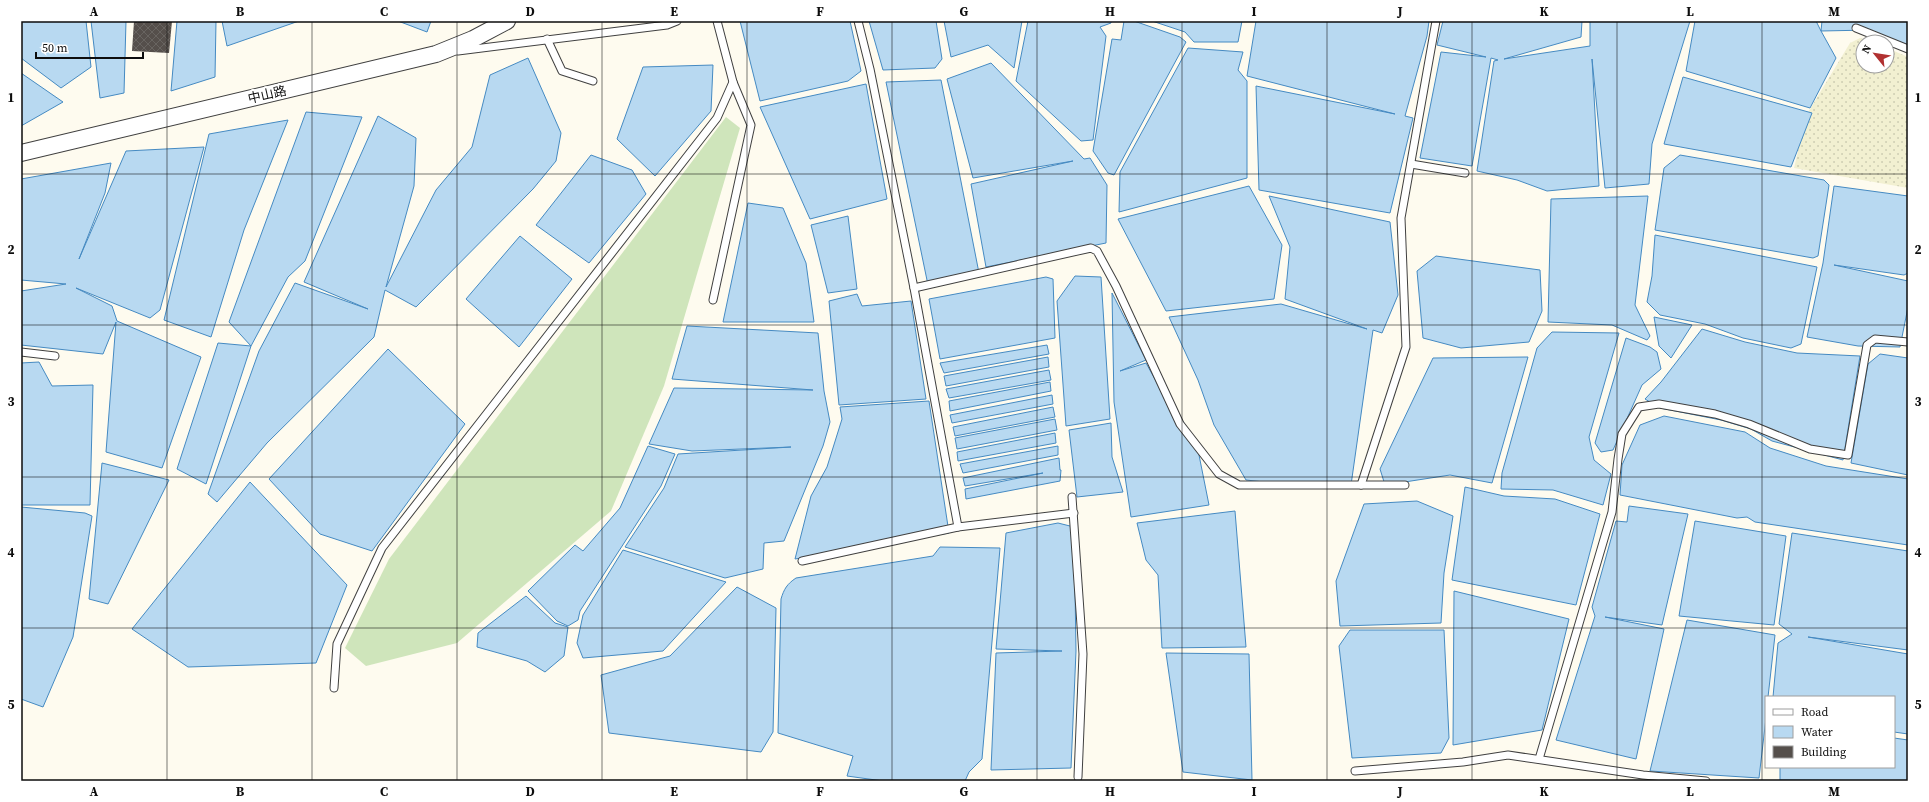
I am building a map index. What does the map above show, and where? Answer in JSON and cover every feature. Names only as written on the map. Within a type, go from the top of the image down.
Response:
[{"type":"street","name":"中山路","points":[[21,153],[436,54],[473,39],[507,21]]},
{"type":"lane","points":[[436,54],[667,25],[677,21]]},
{"type":"lane","points":[[713,300],[751,125],[733,82],[717,21]]},
{"type":"lane","points":[[858,21],[870,69],[914,288],[958,527]]},
{"type":"lane","points":[[1361,485],[1406,347],[1401,218],[1436,21]]},
{"type":"lane","points":[[1856,28],[1908,49]]},
{"type":"lane","points":[[547,39],[562,71],[593,81]]},
{"type":"lane","points":[[334,688],[337,644],[382,548],[717,118],[733,82]]},
{"type":"lane","points":[[1411,164],[1465,173]]},
{"type":"lane","points":[[914,288],[1091,248],[1097,251],[1116,286],[1180,424],[1220,474],[1239,486],[1405,484]]},
{"type":"lane","points":[[1539,760],[1612,512],[1622,434],[1639,407],[1658,404],[1715,414],[1749,424],[1810,448],[1848,455],[1867,346],[1875,339],[1908,342]]},
{"type":"lane","points":[[21,352],[55,356]]},
{"type":"lane","points":[[1072,497],[1083,654],[1078,777]]},
{"type":"lane","points":[[802,561],[958,527],[1074,513]]},
{"type":"lane","points":[[1355,771],[1463,762],[1508,754],[1643,775],[1706,781]]},
{"type":"shaded area","points":[[1855,40],[1855,74],[1895,74],[1895,51],[1908,57],[1908,188],[1794,168],[1807,114],[1850,43]]},
{"type":"green space","points":[[726,117],[740,128],[664,386],[611,511],[457,643],[366,666],[345,648],[389,559]]},
{"type":"water","points":[[21,21],[86,21],[91,67],[61,88],[21,58]]},
{"type":"water","points":[[91,21],[126,21],[124,93],[100,98]]},
{"type":"water","points":[[177,21],[216,21],[215,77],[171,91]]},
{"type":"water","points":[[222,21],[299,21],[227,46]]},
{"type":"water","points":[[398,21],[431,21],[427,32]]},
{"type":"water","points":[[740,21],[850,21],[861,71],[848,81],[760,101]]},
{"type":"water","points":[[869,21],[936,21],[942,59],[935,68],[883,70]]},
{"type":"water","points":[[944,21],[1022,21],[1014,68],[988,45],[951,57]]},
{"type":"water","points":[[1028,21],[1111,21],[1111,23],[1100,27],[1106,36],[1093,140],[1081,141],[1016,81]]},
{"type":"water","points":[[1124,21],[1134,21],[1180,37],[1186,42],[1114,175],[1108,173],[1093,151],[1112,39],[1121,40]]},
{"type":"water","points":[[1152,21],[1242,21],[1238,42],[1194,42],[1185,32]]},
{"type":"water","points":[[1256,21],[1429,21],[1427,36],[1405,116],[1413,118],[1390,213],[1259,190],[1256,86],[1395,114],[1247,76]]},
{"type":"water","points":[[1443,21],[1582,21],[1581,37],[1504,59],[1590,46],[1590,21],[1690,21],[1652,144],[1649,184],[1605,188],[1592,59],[1599,186],[1547,191],[1517,180],[1477,171],[1494,61],[1498,60],[1491,58],[1472,166],[1420,158],[1441,52],[1486,57],[1437,45]]},
{"type":"water","points":[[1695,21],[1816,21],[1836,58],[1810,108],[1686,71]]},
{"type":"water","points":[[1822,21],[1908,21],[1908,46],[1895,41],[1895,34],[1880,34],[1870,30],[1821,31]]},
{"type":"water","points":[[1188,48],[1243,52],[1238,70],[1247,81],[1247,178],[1119,212],[1120,172]]},
{"type":"water","points":[[528,58],[561,133],[556,161],[533,189],[416,307],[385,290],[374,337],[267,443],[217,502],[208,494],[259,351],[295,283],[368,309],[304,282],[378,116],[416,138],[414,186],[386,287],[436,190],[472,147],[490,75]]},
{"type":"water","points":[[991,63],[1084,159],[1090,158],[1107,185],[1106,243],[986,267],[971,184],[1073,161],[973,178],[947,79]]},
{"type":"water","points":[[713,65],[711,111],[655,176],[617,139],[643,67]]},
{"type":"water","points":[[21,73],[63,102],[21,126]]},
{"type":"water","points":[[1683,77],[1812,113],[1791,167],[1664,144]]},
{"type":"water","points":[[941,80],[979,273],[928,285],[886,82]]},
{"type":"water","points":[[866,84],[887,199],[810,219],[760,107]]},
{"type":"water","points":[[306,112],[362,117],[305,261],[288,277],[251,346],[229,322]]},
{"type":"water","points":[[288,120],[244,230],[211,337],[164,320],[209,134]]},
{"type":"water","points":[[204,147],[160,310],[150,318],[76,288],[112,306],[117,321],[201,357],[162,468],[106,452],[116,322],[103,354],[21,345],[21,291],[66,284],[21,280],[21,179],[111,163],[105,193],[79,259],[126,151]]},
{"type":"water","points":[[591,155],[632,170],[646,194],[589,263],[536,225]]},
{"type":"water","points":[[1680,155],[1824,180],[1829,185],[1818,256],[1813,258],[1655,230],[1664,168]]},
{"type":"water","points":[[1249,186],[1282,245],[1274,299],[1166,311],[1118,219]]},
{"type":"water","points":[[1834,186],[1908,196],[1908,273],[1904,275],[1834,265],[1908,281],[1908,307],[1900,347],[1858,346],[1807,337],[1823,263]]},
{"type":"water","points":[[1269,196],[1390,222],[1398,295],[1382,333],[1373,330],[1351,485],[1301,486],[1246,480],[1214,425],[1198,380],[1169,317],[1281,304],[1367,329],[1285,299],[1290,247]]},
{"type":"water","points":[[1648,196],[1635,305],[1650,336],[1647,340],[1612,325],[1548,322],[1551,199]]},
{"type":"water","points":[[748,203],[783,208],[806,263],[814,322],[723,322]]},
{"type":"water","points":[[848,216],[857,289],[828,293],[811,225]]},
{"type":"water","points":[[1655,235],[1817,267],[1801,344],[1791,348],[1743,338],[1705,324],[1660,315],[1647,302],[1652,276]]},
{"type":"water","points":[[520,236],[572,279],[519,347],[466,299]]},
{"type":"water","points":[[1436,256],[1540,270],[1542,311],[1529,342],[1461,348],[1423,338],[1417,271]]},
{"type":"water","points":[[1075,276],[1101,277],[1110,419],[1066,426],[1057,301]]},
{"type":"water","points":[[1046,277],[1053,279],[1055,338],[940,359],[929,299]]},
{"type":"water","points":[[1112,293],[1146,360],[1120,371],[1146,363],[1162,392],[1165,391],[1197,445],[1209,505],[1131,517],[1114,402]]},
{"type":"water","points":[[857,294],[862,306],[911,301],[926,399],[839,405],[829,301]]},
{"type":"water","points":[[1654,317],[1692,325],[1671,358],[1659,346]]},
{"type":"water","points":[[687,326],[818,333],[824,391],[830,422],[823,446],[784,541],[764,543],[763,569],[725,578],[625,547],[664,488],[678,454],[791,447],[692,451],[649,444],[674,388],[813,390],[672,379]]},
{"type":"water","points":[[1702,329],[1745,342],[1797,353],[1860,356],[1843,460],[1772,441],[1751,429],[1721,420],[1660,408],[1645,399],[1661,382]]},
{"type":"water","points":[[1552,332],[1619,333],[1589,437],[1594,460],[1611,474],[1603,505],[1553,490],[1501,489],[1502,473],[1537,348]]},
{"type":"water","points":[[1626,338],[1650,347],[1657,352],[1661,369],[1642,385],[1613,450],[1601,452],[1595,443]]},
{"type":"water","points":[[218,343],[251,346],[206,484],[177,469]]},
{"type":"water","points":[[1047,345],[1049,354],[944,373],[940,363]]},
{"type":"water","points":[[388,349],[465,424],[372,551],[320,534],[269,479]]},
{"type":"water","points":[[1880,354],[1908,358],[1908,475],[1851,463],[1868,364]]},
{"type":"water","points":[[1048,357],[1049,367],[946,386],[944,376]]},
{"type":"water","points":[[1528,357],[1492,483],[1450,475],[1385,485],[1380,469],[1433,358]]},
{"type":"water","points":[[39,362],[52,386],[93,385],[90,505],[21,505],[21,363]]},
{"type":"water","points":[[1049,370],[1051,380],[949,398],[946,389]]},
{"type":"water","points":[[1050,382],[1051,391],[950,411],[949,401]]},
{"type":"water","points":[[1052,395],[1053,404],[952,423],[950,415]]},
{"type":"water","points":[[929,401],[949,533],[795,559],[811,496],[827,467],[842,419],[840,407]]},
{"type":"water","points":[[1053,407],[1055,417],[955,436],[953,427]]},
{"type":"water","points":[[1664,416],[1745,432],[1770,448],[1826,466],[1908,479],[1908,545],[1755,522],[1747,517],[1737,518],[1620,495],[1622,465],[1640,425]]},
{"type":"water","points":[[1055,419],[1057,430],[957,449],[955,438]]},
{"type":"water","points":[[1111,423],[1112,457],[1123,492],[1077,497],[1069,430]]},
{"type":"water","points":[[1055,433],[1056,443],[958,461],[957,452]]},
{"type":"water","points":[[648,446],[675,454],[661,486],[580,611],[578,620],[568,626],[557,621],[528,591],[575,545],[583,551],[620,508]]},
{"type":"water","points":[[1058,446],[1058,455],[963,473],[960,464]]},
{"type":"water","points":[[1059,458],[1061,470],[1060,481],[966,499],[965,489],[1043,473],[965,486],[963,478]]},
{"type":"water","points":[[102,463],[169,480],[108,604],[89,599]]},
{"type":"water","points":[[250,482],[347,585],[316,663],[188,667],[132,629]]},
{"type":"water","points":[[1465,487],[1504,496],[1555,499],[1600,514],[1576,605],[1452,580]]},
{"type":"water","points":[[1417,501],[1453,516],[1444,573],[1441,623],[1340,626],[1336,581],[1364,504]]},
{"type":"water","points":[[1629,506],[1688,514],[1662,625],[1605,617],[1664,629],[1636,759],[1556,740],[1595,616],[1592,607],[1616,521],[1627,522]]},
{"type":"water","points":[[21,507],[85,513],[92,516],[73,637],[43,707],[21,699]]},
{"type":"water","points":[[1235,511],[1246,647],[1162,648],[1158,575],[1146,560],[1137,523]]},
{"type":"water","points":[[1695,521],[1786,536],[1774,625],[1679,616]]},
{"type":"water","points":[[1058,523],[1074,527],[1076,651],[1071,768],[991,770],[996,653],[1062,651],[996,649],[1006,533]]},
{"type":"water","points":[[1792,533],[1908,551],[1908,650],[1808,637],[1908,654],[1908,734],[1895,732],[1895,696],[1773,696],[1778,643],[1792,634],[1779,624]]},
{"type":"water","points":[[940,547],[1000,548],[982,759],[969,772],[965,781],[883,781],[847,776],[853,756],[778,733],[781,599],[783,592],[790,582],[796,578],[933,556]]},
{"type":"water","points":[[623,550],[726,582],[663,651],[583,658],[577,643],[583,615]]},
{"type":"water","points":[[737,587],[776,608],[773,732],[761,752],[609,733],[601,675],[670,656]]},
{"type":"water","points":[[1454,591],[1569,619],[1542,730],[1453,745]]},
{"type":"water","points":[[526,596],[555,623],[568,627],[564,656],[545,672],[527,661],[477,647],[478,633]]},
{"type":"water","points":[[1687,620],[1775,635],[1768,696],[1765,696],[1765,727],[1759,778],[1650,771]]},
{"type":"water","points":[[1350,630],[1444,630],[1449,738],[1441,753],[1352,758],[1339,646]]},
{"type":"water","points":[[1166,653],[1249,654],[1252,780],[1183,772]]},
{"type":"water","points":[[1895,738],[1908,740],[1908,781],[1780,780],[1780,768],[1895,768]]},
{"type":"building","points":[[134,21],[172,21],[169,53],[132,51]]}]
